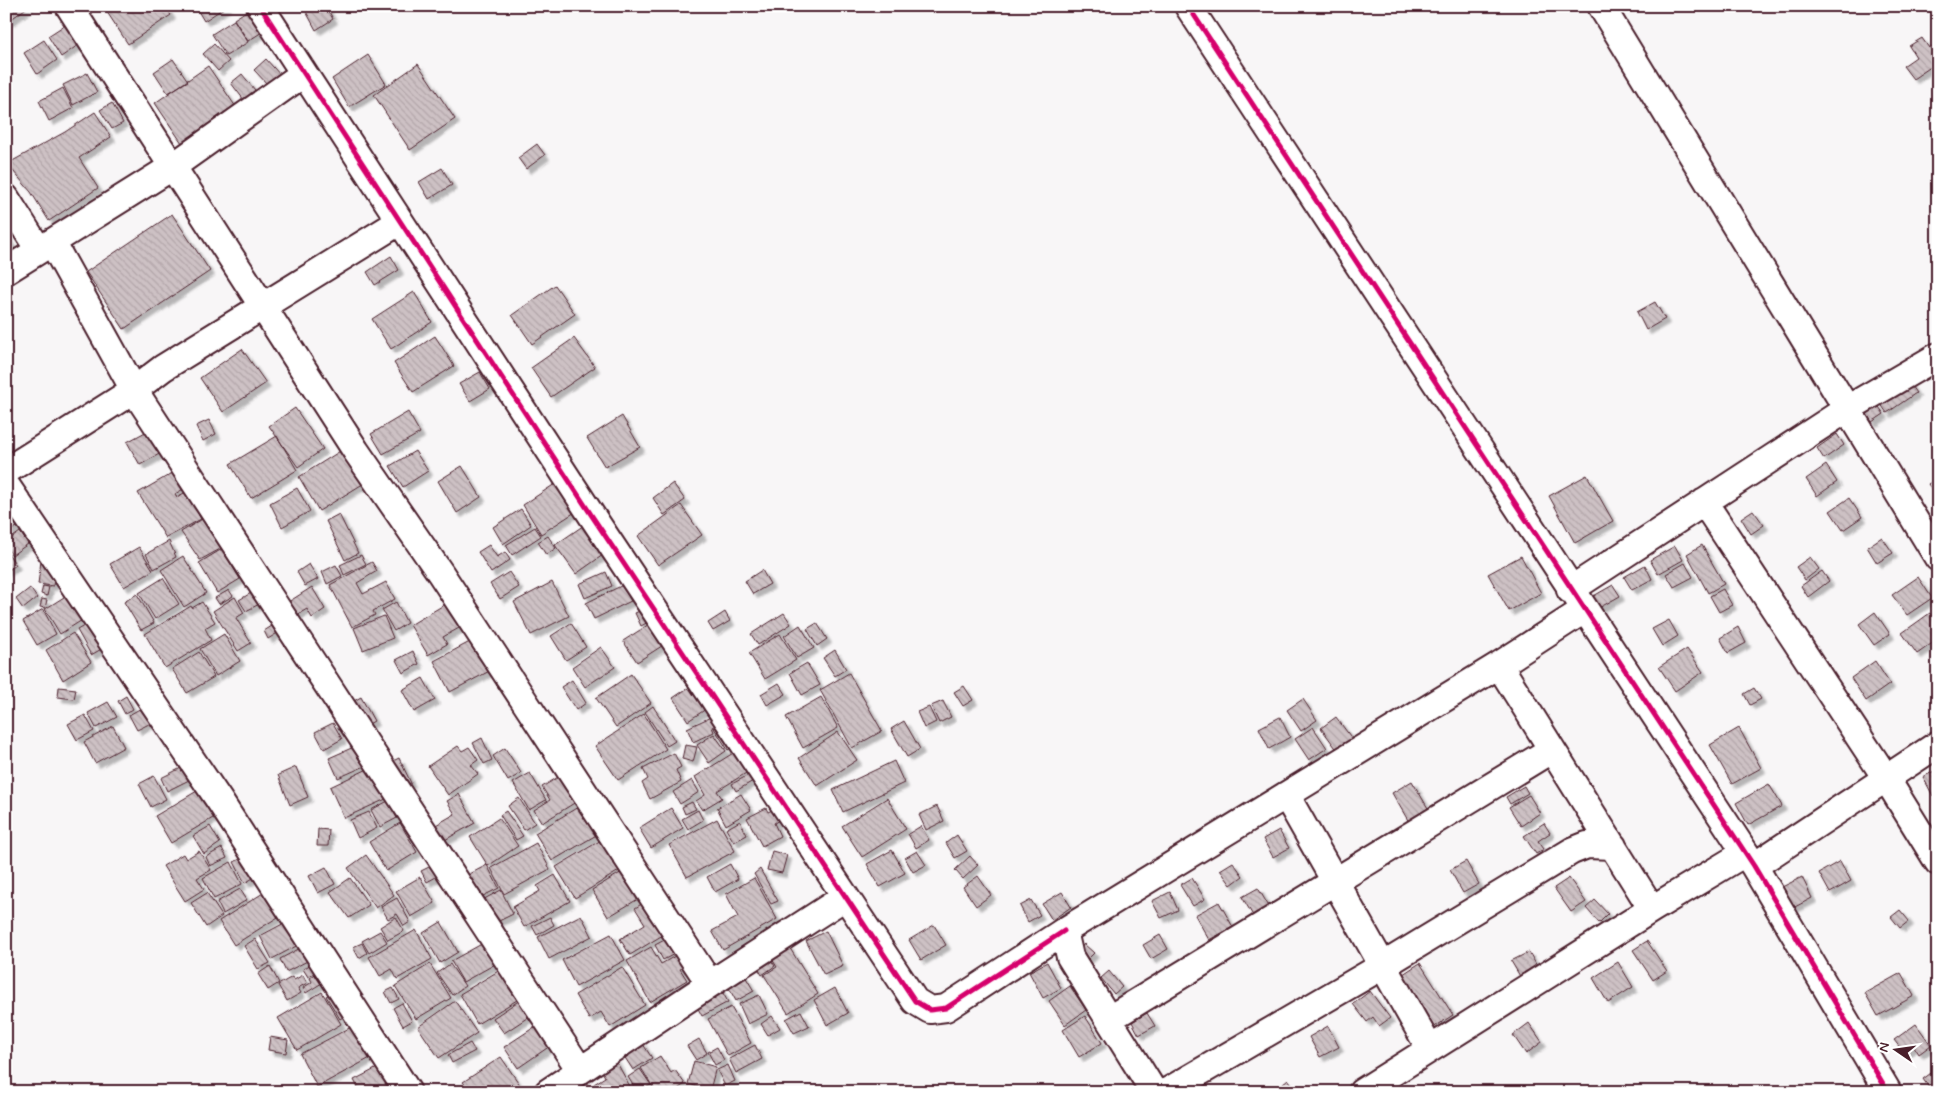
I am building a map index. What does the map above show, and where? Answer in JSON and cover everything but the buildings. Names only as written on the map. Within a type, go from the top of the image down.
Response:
[{"type":"street","points":[[70,6],[356,451],[441,574],[597,809],[710,984]]},
{"type":"street","points":[[260,6],[400,222],[845,897],[915,1001],[930,1010],[946,1008],[1064,931],[1499,665],[1577,600],[1704,502],[1847,408],[1938,356]]},
{"type":"street","points":[[1188,6],[1749,860],[1888,1092]]},
{"type":"street","points":[[1602,6],[1938,558]]},
{"type":"street","points":[[6,271],[172,167],[303,74]]},
{"type":"street","points":[[6,198],[45,246],[134,390],[580,1070]]},
{"type":"street","points":[[6,471],[134,390],[163,368],[400,222]]},
{"type":"street","points":[[6,486],[219,800],[408,1092]]},
{"type":"street","points":[[1704,502],[1886,778],[1938,862]]},
{"type":"street","points":[[1499,665],[1652,909]]},
{"type":"street","points":[[1362,1092],[1652,909],[1749,860],[1886,778],[1938,744]]},
{"type":"street","points":[[1109,1020],[1551,750]]},
{"type":"street","points":[[1286,795],[1430,1049]]},
{"type":"street","points":[[1166,1092],[1384,965],[1572,851],[1587,845],[1613,846]]},
{"type":"street","points":[[548,1092],[845,897]]},
{"type":"street","points":[[1064,931],[1070,957],[1154,1092]]},
{"type":"cycle path","points":[[260,6],[592,516],[915,1001],[930,1010],[946,1008],[1064,931]]},
{"type":"cycle path","points":[[1188,6],[1754,866],[1888,1092]]}]
